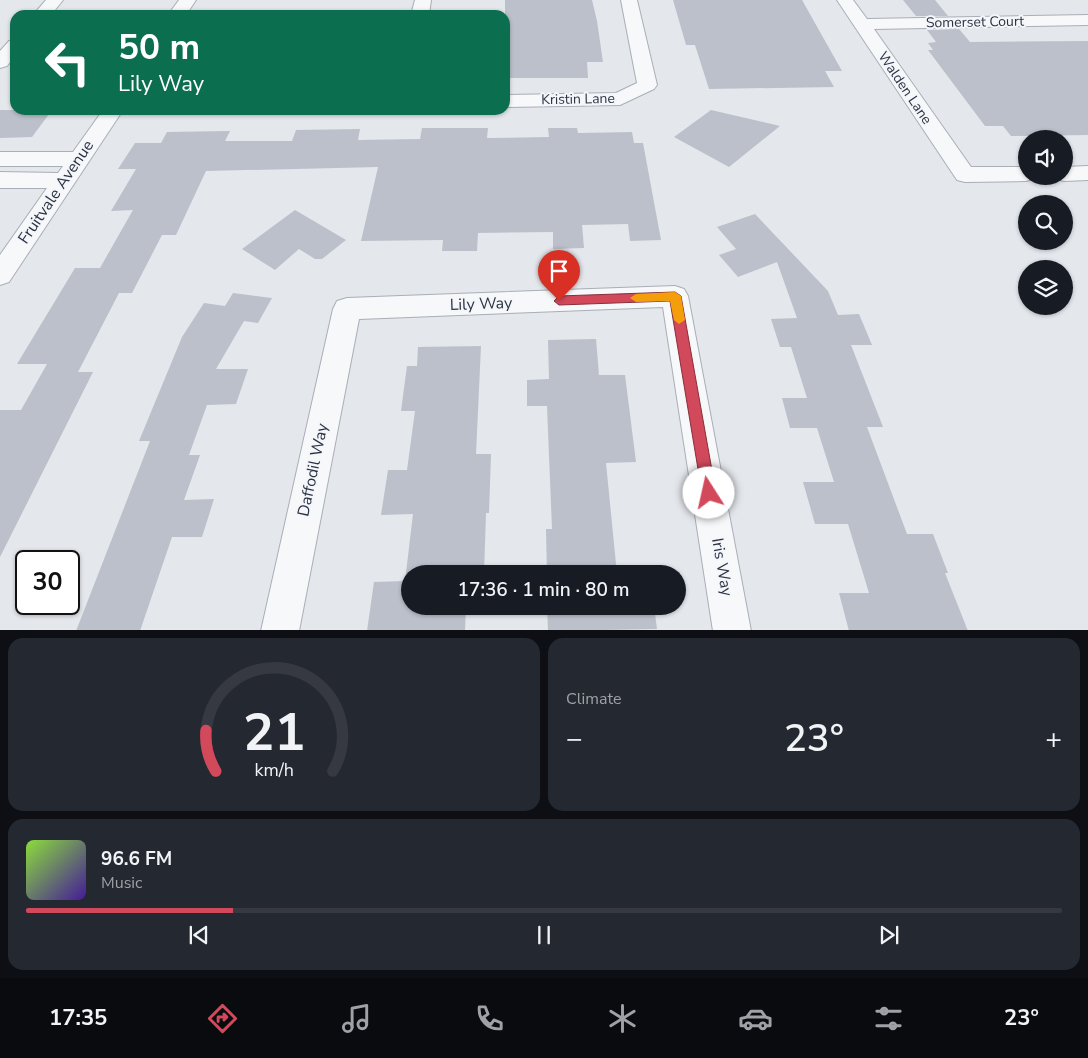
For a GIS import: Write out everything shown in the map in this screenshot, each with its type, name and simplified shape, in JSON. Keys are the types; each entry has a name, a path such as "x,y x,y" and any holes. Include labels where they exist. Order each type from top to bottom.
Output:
{"street":[{"path":"47,10 56,0"},
{"name":"Kristin Lane","path":"510,100 620,99 647,85 629,0"},
{"name":"Walden Lane","path":"846,0 964,175 1018,174"},
{"name":"Somerset Court","path":"861,24 1088,20"},
{"path":"0,62 10,51"},
{"name":"Fruitvale Avenue","path":"0,274 109,115"},
{"path":"0,159 79,159"},
{"path":"1073,174 1088,173"},
{"path":"0,180 64,180"},
{"name":"Lily Way","path":"347,309 675,296"},
{"name":"Iris Way","path":"675,296 732,630"},
{"name":"Daffodil Way","path":"280,630 347,309"}],"building":[{"path":"505,0 592,0 603,62 587,62 588,78 510,78 510,10 505,10"},
{"path":"673,0 802,0 842,71 825,71 834,87 709,89 695,45 686,45"},
{"path":"903,0 935,0 948,16 916,16"},
{"path":"959,29 970,42 1088,41 1088,135 1073,135 1073,130 1018,130 1018,136 1011,136 1003,126 985,126 928,50 933,50 928,43 936,42 927,30"},
{"path":"0,110 10,110 10,115 48,115 32,137 0,138"},
{"path":"711,110 780,126 729,167 674,137"},
{"path":"422,128 488,128 487,138 549,137 548,128 577,128 578,133 632,132 634,143 643,143 661,240 630,241 628,224 582,225 584,248 553,249 553,232 478,233 477,251 442,251 443,240 361,241 378,167 206,171 176,235 162,235 132,293 119,293 78,372 93,372 0,557 0,410 21,410 47,364 17,364 75,268 100,268 133,210 111,211 136,169 118,169 135,143 161,143 167,132 230,131 225,141 292,141 296,130 360,129 358,140 420,139"},
{"path":"295,210 346,240 322,259 315,259 299,249 275,270 242,249"},
{"path":"755,214 828,291 838,315 859,314 872,345 851,345 883,427 867,427 907,534 933,534 948,573 945,573 968,630 849,630 839,593 869,593 848,524 815,524 803,482 834,482 817,428 790,428 782,398 807,398 791,347 780,347 771,319 797,318 777,262 738,277 719,255 736,249 717,227"},
{"path":"233,293 272,298 258,323 244,321 216,369 248,369 236,404 207,405 189,455 200,455 184,500 214,499 202,537 172,537 140,630 76,630 150,441 139,441 182,337 204,303 225,306"},
{"path":"596,339 599,375 625,375 636,462 606,463 616,565 547,565 546,529 552,529 547,406 527,406 527,380 549,379 548,340"},
{"path":"481,346 476,454 491,454 489,513 486,513 484,565 407,565 413,514 381,515 388,470 407,470 415,411 401,411 407,366 417,366 418,347"},
{"path":"401,581 401,615 466,615 465,630 367,630 374,582"},
{"path":"547,615 655,615 657,629 548,630"}],"slow traffic":[{"path":"636,298 675,296 679,320"}],"route":[{"path":"559,301 675,296 709,493"}]}
